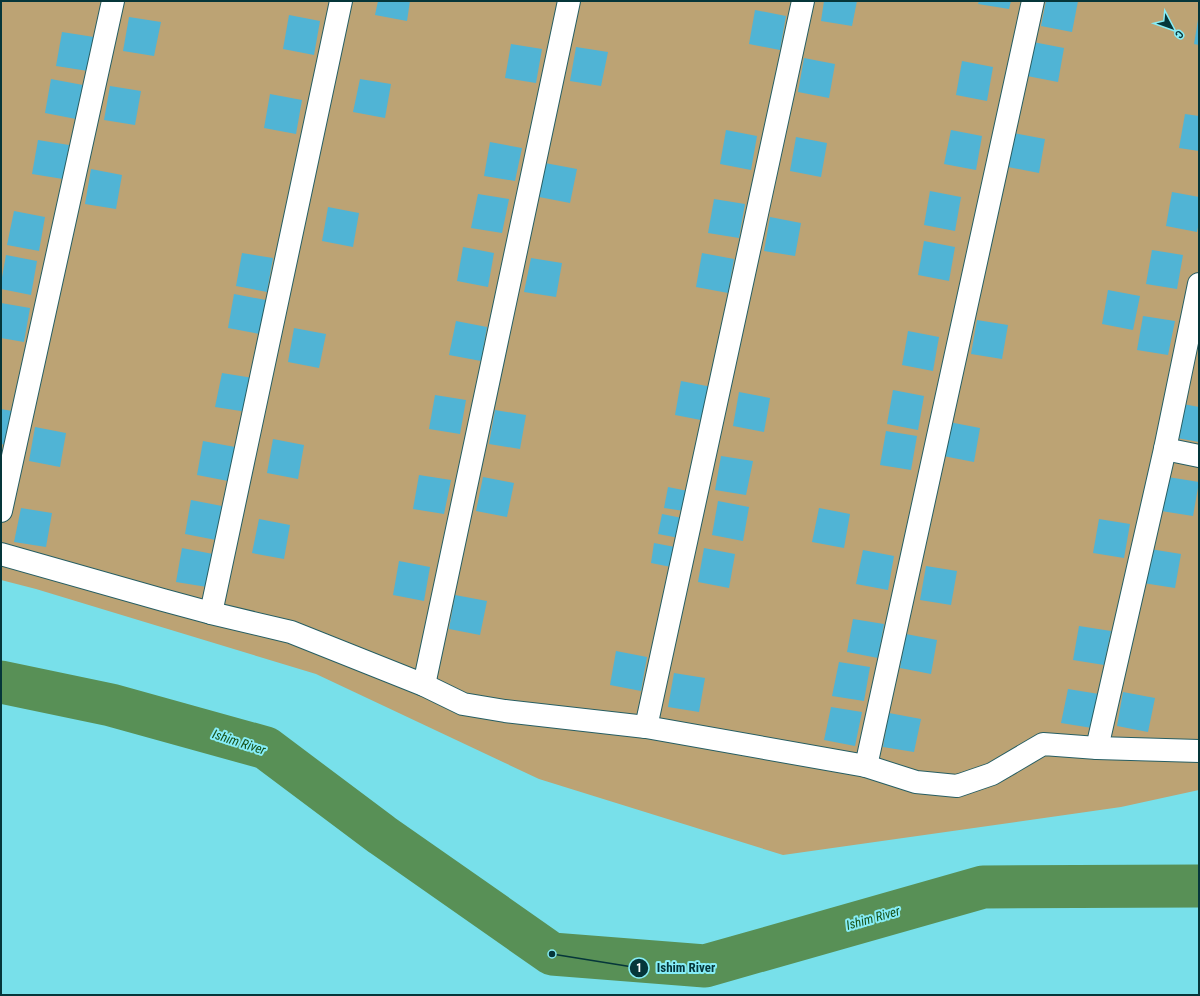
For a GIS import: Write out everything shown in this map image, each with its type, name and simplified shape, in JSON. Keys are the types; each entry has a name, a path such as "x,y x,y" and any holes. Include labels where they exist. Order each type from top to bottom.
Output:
{"street":[{"path":"1,511 113,1"},
{"path":"211,613 341,1"},
{"path":"424,685 569,1"},
{"path":"646,727 804,1"},
{"path":"866,766 1033,1"},
{"path":"1097,748 1165,449 1199,284"},
{"path":"1165,449 1199,456"},
{"path":"1,554 211,613 291,632 424,685 463,704 505,711 646,727 866,766 916,782 957,786 992,774 1044,744 1097,748 1199,751"}],"shaded area":[{"path":"1,1 1199,1 1199,790 1121,807 783,855 539,779 316,674 36,589 1,580"}],"building":[{"path":"378,1 410,1 407,21 375,15"},
{"path":"824,1 857,1 852,26 821,21"},
{"path":"979,1 1011,1 1009,9 978,4"},
{"path":"1046,1 1078,1 1072,32 1041,26"},
{"path":"755,10 786,16 780,50 749,44"},
{"path":"289,15 320,21 314,55 283,49"},
{"path":"129,17 161,22 154,56 123,51"},
{"path":"1199,20 1199,45 1194,44"},
{"path":"62,32 94,37 88,71 56,66"},
{"path":"1033,42 1064,48 1058,82 1027,76"},
{"path":"511,44 542,49 536,83 505,78"},
{"path":"576,47 608,52 601,86 570,81"},
{"path":"804,58 835,64 829,98 798,92"},
{"path":"962,61 993,67 987,101 956,95"},
{"path":"51,79 83,85 76,119 45,113"},
{"path":"360,79 391,84 385,118 353,112"},
{"path":"110,86 141,91 135,125 104,120"},
{"path":"270,94 302,100 296,134 264,128"},
{"path":"1185,114 1199,116 1199,151 1179,148"},
{"path":"726,130 757,136 751,170 720,164"},
{"path":"951,130 982,136 976,170 944,164"},
{"path":"1014,133 1045,139 1039,173 1008,167"},
{"path":"796,137 827,143 821,177 790,171"},
{"path":"38,140 69,145 63,179 32,174"},
{"path":"490,142 522,148 515,181 484,176"},
{"path":"545,163 577,169 570,203 539,197"},
{"path":"91,169 122,175 116,209 85,204"},
{"path":"930,191 961,197 955,231 924,225"},
{"path":"1172,192 1199,197 1199,222 1197,232 1166,226"},
{"path":"478,194 509,199 502,233 471,228"},
{"path":"714,199 745,204 739,238 708,233"},
{"path":"328,207 359,213 353,247 322,241"},
{"path":"14,211 45,217 39,251 7,245"},
{"path":"770,217 801,223 795,256 764,251"},
{"path":"924,241 955,247 949,281 918,275"},
{"path":"463,247 494,253 488,287 457,281"},
{"path":"1152,250 1183,255 1177,289 1146,284"},
{"path":"242,253 273,258 267,292 236,286"},
{"path":"702,253 734,259 728,293 696,287"},
{"path":"6,255 37,261 31,295 1,289"},
{"path":"531,258 562,263 556,297 524,292"},
{"path":"1108,290 1140,296 1133,330 1102,324"},
{"path":"234,294 266,300 260,334 228,328"},
{"path":"1,303 30,308 24,342 1,338"},
{"path":"1143,316 1175,321 1168,355 1137,350"},
{"path":"977,320 1008,325 1002,359 971,354"},
{"path":"456,321 487,327 481,361 449,355"},
{"path":"294,328 326,334 319,368 288,362"},
{"path":"908,331 939,337 933,371 902,365"},
{"path":"222,373 253,378 247,412 215,407"},
{"path":"681,381 712,387 706,421 675,415"},
{"path":"893,390 924,396 918,430 887,424"},
{"path":"739,392 770,398 764,432 733,426"},
{"path":"435,395 466,400 460,434 429,429"},
{"path":"1183,404 1199,407 1199,442 1177,438"},
{"path":"1,409 12,411 6,445 1,444"},
{"path":"495,410 526,415 520,449 489,444"},
{"path":"949,422 980,428 974,462 943,456"},
{"path":"35,427 66,433 60,467 29,461"},
{"path":"886,431 917,436 911,470 880,465"},
{"path":"273,439 304,445 298,479 267,473"},
{"path":"203,441 235,447 228,481 197,475"},
{"path":"721,456 753,461 746,495 715,490"},
{"path":"419,475 451,480 444,514 413,509"},
{"path":"483,477 514,483 507,517 476,511"},
{"path":"1168,477 1199,482 1193,516 1161,511"},
{"path":"668,487 688,491 684,511 664,508"},
{"path":"191,500 222,506 216,540 185,534"},
{"path":"718,501 749,507 743,541 712,535"},
{"path":"21,508 52,513 46,547 14,542"},
{"path":"819,508 850,514 844,548 812,542"},
{"path":"662,514 682,518 679,538 658,534"},
{"path":"259,519 290,525 284,559 252,553"},
{"path":"1099,519 1130,524 1124,558 1093,553"},
{"path":"654,543 675,547 671,567 651,563"},
{"path":"182,548 213,554 207,587 176,582"},
{"path":"704,548 735,554 729,588 698,582"},
{"path":"1150,549 1181,554 1175,588 1143,583"},
{"path":"863,550 894,556 888,590 856,584"},
{"path":"399,561 430,567 424,601 393,595"},
{"path":"926,566 957,571 951,605 920,600"},
{"path":"455,595 487,601 480,635 449,629"},
{"path":"853,619 884,624 878,658 847,652"},
{"path":"1079,626 1111,631 1104,665 1073,660"},
{"path":"906,634 937,640 931,674 900,668"},
{"path":"616,651 647,657 641,691 610,685"},
{"path":"839,662 870,667 864,701 832,696"},
{"path":"674,673 705,678 699,712 668,707"},
{"path":"1068,689 1099,694 1092,728 1061,723"},
{"path":"1123,692 1155,698 1148,732 1117,726"},
{"path":"831,707 862,712 855,746 824,740"},
{"path":"889,713 921,719 914,752 883,747"}],"waterway":[{"name":"Ishim River","path":"1,682 111,705 266,748 382,835 552,954 705,966 983,887 1199,886"}],"place":[{"name":"Ishim River","path":"552,954"}]}
